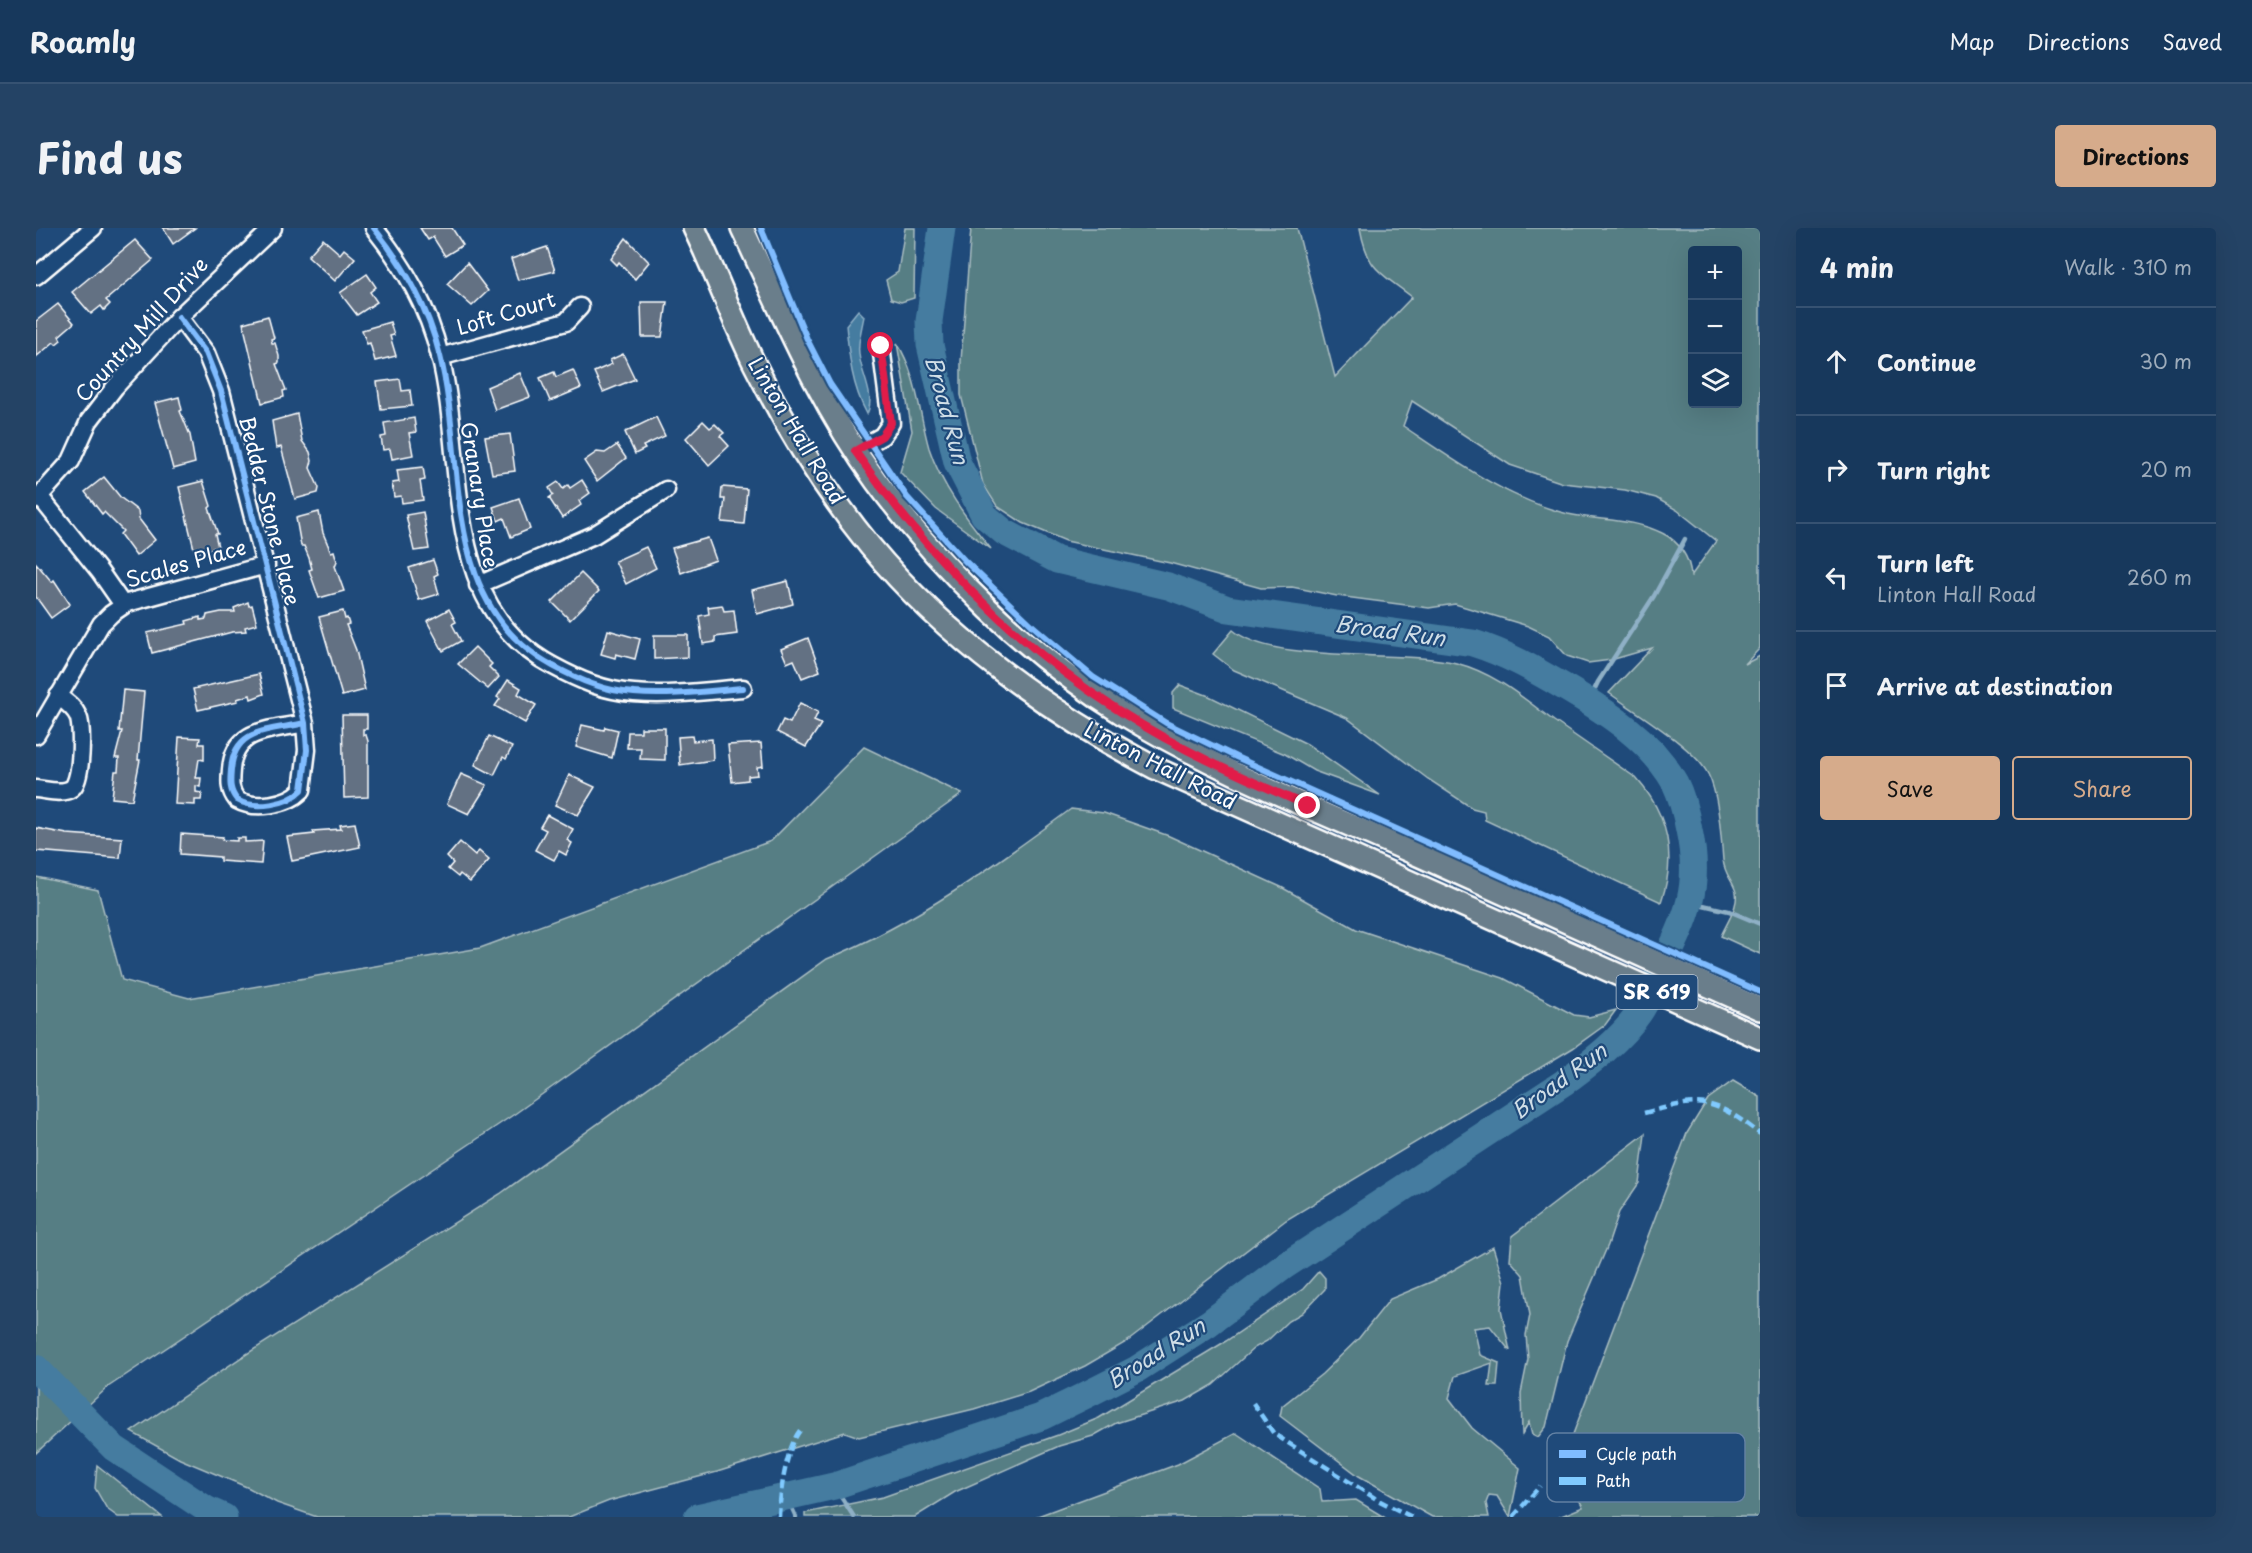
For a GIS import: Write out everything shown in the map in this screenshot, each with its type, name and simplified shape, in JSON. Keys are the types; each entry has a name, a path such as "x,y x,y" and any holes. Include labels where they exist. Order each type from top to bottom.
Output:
{"main road":[{"name":"Linton Hall Road","path":"694,228 754,364 815,469 872,548 960,636 1054,708 1102,740 1155,768 1760,1038"},
{"name":"Linton Hall Road","path":"742,228 803,360 855,451 908,521 978,596 1021,637 1120,712 1230,772 1760,1009"}],"street":[{"path":"36,276 93,228"},
{"name":"Country Mill Drive","path":"38,499 71,461 89,421 115,387 178,317 273,228"},
{"name":"Granary Place","path":"374,228 406,270 423,303 440,357 463,523 478,585 500,623 516,642 543,661 591,685 633,693 664,694 743,688"},
{"name":"Loft Court","path":"440,357 566,322 580,307"},
{"name":"Bedder Stone Place","path":"178,317 201,346 215,374 305,723 307,750 302,790 290,800 252,806 237,800 230,784 232,755 236,746 249,736 305,723"},
{"path":"855,451 882,436 891,423 881,346"},
{"path":"478,585 594,535 666,490"},
{"path":"38,499 95,565 123,605"},
{"name":"Scales Place","path":"36,735 101,624 123,605 266,565"},
{"path":"36,789 63,792 71,790 78,778 81,726 72,706 58,696"}],"green space":[{"path":"905,228 915,228 914,298 901,302 891,299 886,280 898,272"},
{"path":"971,228 1297,228 1335,377 1412,297 1377,269 1367,253 1360,228 1760,228 1760,648 1745,664 1760,656 1760,954 1721,936 1735,906 1736,894 1724,865 1717,804 1708,774 1691,753 1678,742 1609,693 1652,648 1611,660 1588,663 1567,656 1549,636 1528,626 1455,604 1429,608 1337,596 1292,587 1261,588 1170,563 1066,541 1023,523 997,506 983,484 961,395 961,361","holes":["1412,401 1510,465 1563,483 1625,490 1656,498 1677,510 1716,541 1691,576 1682,551 1674,541 1662,533 1628,522 1568,514 1546,507 1503,489 1462,465 1403,426"]},
{"path":"897,343 909,368 934,462 956,501 991,549 936,509 900,472 912,431"},
{"path":"1233,630 1252,641 1277,648 1307,652 1432,659 1456,663 1483,673 1508,687 1636,778 1647,792 1662,821 1669,852 1666,885 1661,902 1485,820 1484,811 1472,808 1428,779 1347,718 1234,670 1213,654"},
{"path":"1180,685 1209,696 1307,744 1380,795 1314,771 1285,754 1173,708 1173,693"},
{"path":"864,747 962,794 516,1113 108,1387 36,1453 36,877 98,890 122,980 189,998 480,948 771,841"},
{"path":"1071,809 1104,813 1169,836 1281,887 1356,929 1503,978 1574,1015 1589,1017 1616,1010 1605,1025 1573,1048 1286,1220 1128,1341 1085,1366 1029,1392 974,1409 859,1437 845,1432 717,1472 609,1501 569,1517 317,1517 277,1503 249,1488 180,1459 131,1432 242,1357 500,1194 827,959 860,945 954,892"},
{"path":"1733,1081 1760,1097 1760,1517 1559,1517 1583,1507 1580,1502 1745,1502 1745,1433 1573,1433 1687,1133 1708,1099"},
{"path":"1645,1134 1639,1183 1619,1212 1608,1245 1567,1341 1546,1427 1538,1437 1532,1434 1529,1422 1522,1434 1521,1393 1528,1359 1526,1335 1530,1315 1523,1275 1510,1260 1512,1236"},
{"path":"1493,1247 1504,1282 1501,1309 1510,1351 1490,1326 1474,1328 1480,1355 1499,1363 1497,1386 1489,1386 1492,1363 1455,1376 1449,1398 1472,1428 1520,1468 1510,1517 1497,1496 1489,1495 1486,1503 1489,1517 1432,1517 1359,1476 1280,1416 1282,1406 1322,1374 1359,1338 1390,1299 1438,1279"},
{"path":"1319,1271 1325,1278 1325,1289 1302,1313 1288,1321 1267,1341 1254,1348 1213,1385 1185,1401 1116,1423 1093,1436 1059,1446 955,1492 915,1517 805,1517 805,1513 883,1497 1058,1435 1099,1418 1226,1341 1303,1289"},
{"path":"1236,1433 1320,1489 1322,1502 1356,1500 1384,1517 1035,1517 1178,1464"},
{"path":"97,1465 162,1517 118,1517 107,1509 95,1488"}],"water":[{"path":"858,310 864,316 859,350 870,400 867,414 855,382 846,325"}],"building":[{"path":"163,228 195,228 173,244"},
{"path":"420,228 452,228 463,245 445,256 433,237 428,240"},
{"path":"626,238 649,262 635,279 619,262 617,265 611,259"},
{"path":"323,239 340,254 344,249 355,258 335,281 308,256"},
{"path":"135,240 153,260 106,300 110,304 104,310 101,306 91,314 72,292"},
{"path":"547,247 555,271 518,280 511,259"},
{"path":"467,263 488,291 472,306 447,284"},
{"path":"367,274 376,287 370,292 377,302 357,315 340,293"},
{"path":"641,302 667,302 662,337 642,337"},
{"path":"58,304 74,323 59,336 61,340 56,344 54,342 36,357 36,321"},
{"path":"268,316 274,338 271,339 272,343 275,343 279,356 279,363 276,364 286,390 283,391 284,397 262,403 243,323"},
{"path":"390,322 394,335 390,336 396,356 375,361 370,343 367,344 362,330"},
{"path":"623,354 635,379 603,392 594,372 612,364 610,360"},
{"path":"573,370 581,388 550,401 540,378 554,372 556,377"},
{"path":"520,373 530,397 495,410 487,387"},
{"path":"400,379 402,391 410,390 412,406 381,409 377,382"},
{"path":"179,397 182,410 180,411 190,435 195,463 173,469 155,403"},
{"path":"297,414 302,441 310,452 312,461 310,468 319,488 318,493 295,499 281,447 276,448 272,421"},
{"path":"656,417 665,436 643,446 645,449 635,454 625,432"},
{"path":"414,418 416,432 409,433 413,455 392,459 390,449 383,450 381,437 386,436 384,423"},
{"path":"703,421 710,428 715,424 724,433 720,436 729,446 709,465 686,438"},
{"path":"510,434 515,471 492,474 485,437"},
{"path":"617,445 626,458 597,481 584,461 597,452 605,453"},
{"path":"423,467 425,480 420,481 423,500 402,503 401,496 394,497 392,483 399,482 397,470"},
{"path":"104,477 121,498 138,511 139,519 155,540 136,556 120,534 123,531 104,512 102,514 85,492"},
{"path":"582,480 590,493 579,501 581,505 562,518 549,498 553,495 549,488 558,482 563,489 568,485 570,488"},
{"path":"203,481 218,534 215,534 218,547 195,553 179,487"},
{"path":"722,487 747,489 744,524 722,522 725,499 721,499"},
{"path":"519,498 530,529 511,537 504,518 498,521 493,507"},
{"path":"319,512 323,533 331,552 334,551 337,561 335,566 344,591 319,598 309,570 312,569 309,558 304,546 301,546 296,518"},
{"path":"423,512 429,549 414,551 406,515"},
{"path":"708,538 716,560 681,573 672,548"},
{"path":"646,547 656,568 626,584 615,561"},
{"path":"433,560 438,574 434,576 439,594 419,600 409,568"},
{"path":"36,563 52,582 54,580 70,604 51,618 36,597"},
{"path":"581,573 599,591 570,620 552,602"},
{"path":"788,581 793,604 757,614 752,590"},
{"path":"248,602 249,606 252,605 257,624 245,627 246,631 232,632 152,653 147,633 187,624 186,621 200,617 200,620 206,619 207,615 235,612 234,608"},
{"path":"722,605 724,611 734,610 737,634 715,637 715,642 703,644 699,616 709,614 708,607"},
{"path":"449,609 456,622 452,624 461,641 443,651 427,621"},
{"path":"343,611 349,624 346,625 356,650 365,690 342,696 319,617"},
{"path":"608,630 640,639 635,659 616,654 615,658 601,654"},
{"path":"654,635 688,635 688,657 654,659"},
{"path":"808,638 820,671 802,678 794,660 787,663 781,649"},
{"path":"475,647 492,664 489,667 499,677 488,689 458,664"},
{"path":"259,674 264,694 251,699 250,695 237,699 238,701 198,710 193,689"},
{"path":"508,680 521,688 518,694 536,705 525,723 495,706 500,699 497,697"},
{"path":"123,690 144,692 138,760 140,760 132,800 112,798 115,771 118,771 119,758 115,758 122,731 119,731"},
{"path":"800,703 818,712 814,721 821,724 806,747 777,732 783,720 790,723"},
{"path":"342,715 367,715 367,729 363,729 363,735 366,735 368,741 368,797 344,798"},
{"path":"582,725 604,730 605,727 618,730 612,758 576,747"},
{"path":"641,728 665,728 665,760 640,759 641,748 627,748 628,732 641,732"},
{"path":"489,736 512,747 506,759 503,757 494,775 475,765"},
{"path":"692,736 693,741 712,739 713,760 680,765 678,737"},
{"path":"179,737 200,738 199,744 204,744 204,760 199,759 196,778 201,778 200,787 196,786 196,792 202,793 201,800 195,800 195,805 175,804"},
{"path":"761,743 763,766 757,767 758,775 748,776 748,780 732,782 728,745"},
{"path":"461,774 487,785 469,814 447,804"},
{"path":"569,775 595,787 578,815 555,805"},
{"path":"547,815 573,829 567,840 572,843 566,855 559,851 554,860 535,850 546,830 540,827"},
{"path":"355,823 360,847 292,861 287,837 314,834 313,831 341,829 340,825"},
{"path":"36,828 67,834 122,838 120,858 36,851"},
{"path":"181,834 223,837 222,840 237,841 237,838 245,838 245,842 263,841 261,864 220,861 220,857 180,854"},
{"path":"460,842 475,855 479,851 489,860 470,882 460,874 458,877 448,869 453,863 447,857"}],"waterway":[{"name":"Broad Run","path":"697,1517 834,1486 1041,1417 1137,1369 1209,1323 1283,1267 1584,1068 1623,1033 1639,1013 1677,936 1689,904 1694,870 1693,851 1687,818 1675,783 1654,753 1627,728 1543,675 1498,652 1473,643 1228,609 1168,586 1057,560 1004,532 984,515 957,462 930,345 929,321 942,228"},
{"path":"1589,701 1598,682 1654,596 1685,539"},
{"path":"1690,902 1729,911 1760,924"},
{"name":"Broad Run","path":"36,1368 114,1448 206,1509 224,1517"},
{"path":"834,1486 854,1517"},
{"path":"786,1495 796,1517"}],"marked path":[{"path":"1644,1113 1693,1103 1706,1104 1730,1113 1760,1134"},
{"path":"1253,1403 1274,1434 1378,1500 1412,1517"},
{"path":"779,1517 782,1483 788,1458 801,1429"},
{"path":"1513,1517 1540,1486"}],"cycle path":[{"path":"374,228 414,288 435,338 448,398 464,528 474,569 491,607 516,640 553,666 582,680 612,690 661,694 743,688"},
{"path":"761,228 807,339 830,384 907,497 965,561 1033,626 1093,677 1166,723 1236,757 1760,992"},
{"path":"179,317 206,353 221,391 305,723 307,750 302,790 288,799 271,804 253,805 237,800 231,789 230,778 234,756 239,746 256,733 305,723"}],"route":[{"path":"881,346 891,423 882,436 855,451 927,543 1021,637 1072,678 1120,712 1169,741 1230,772 1308,806"}]}
